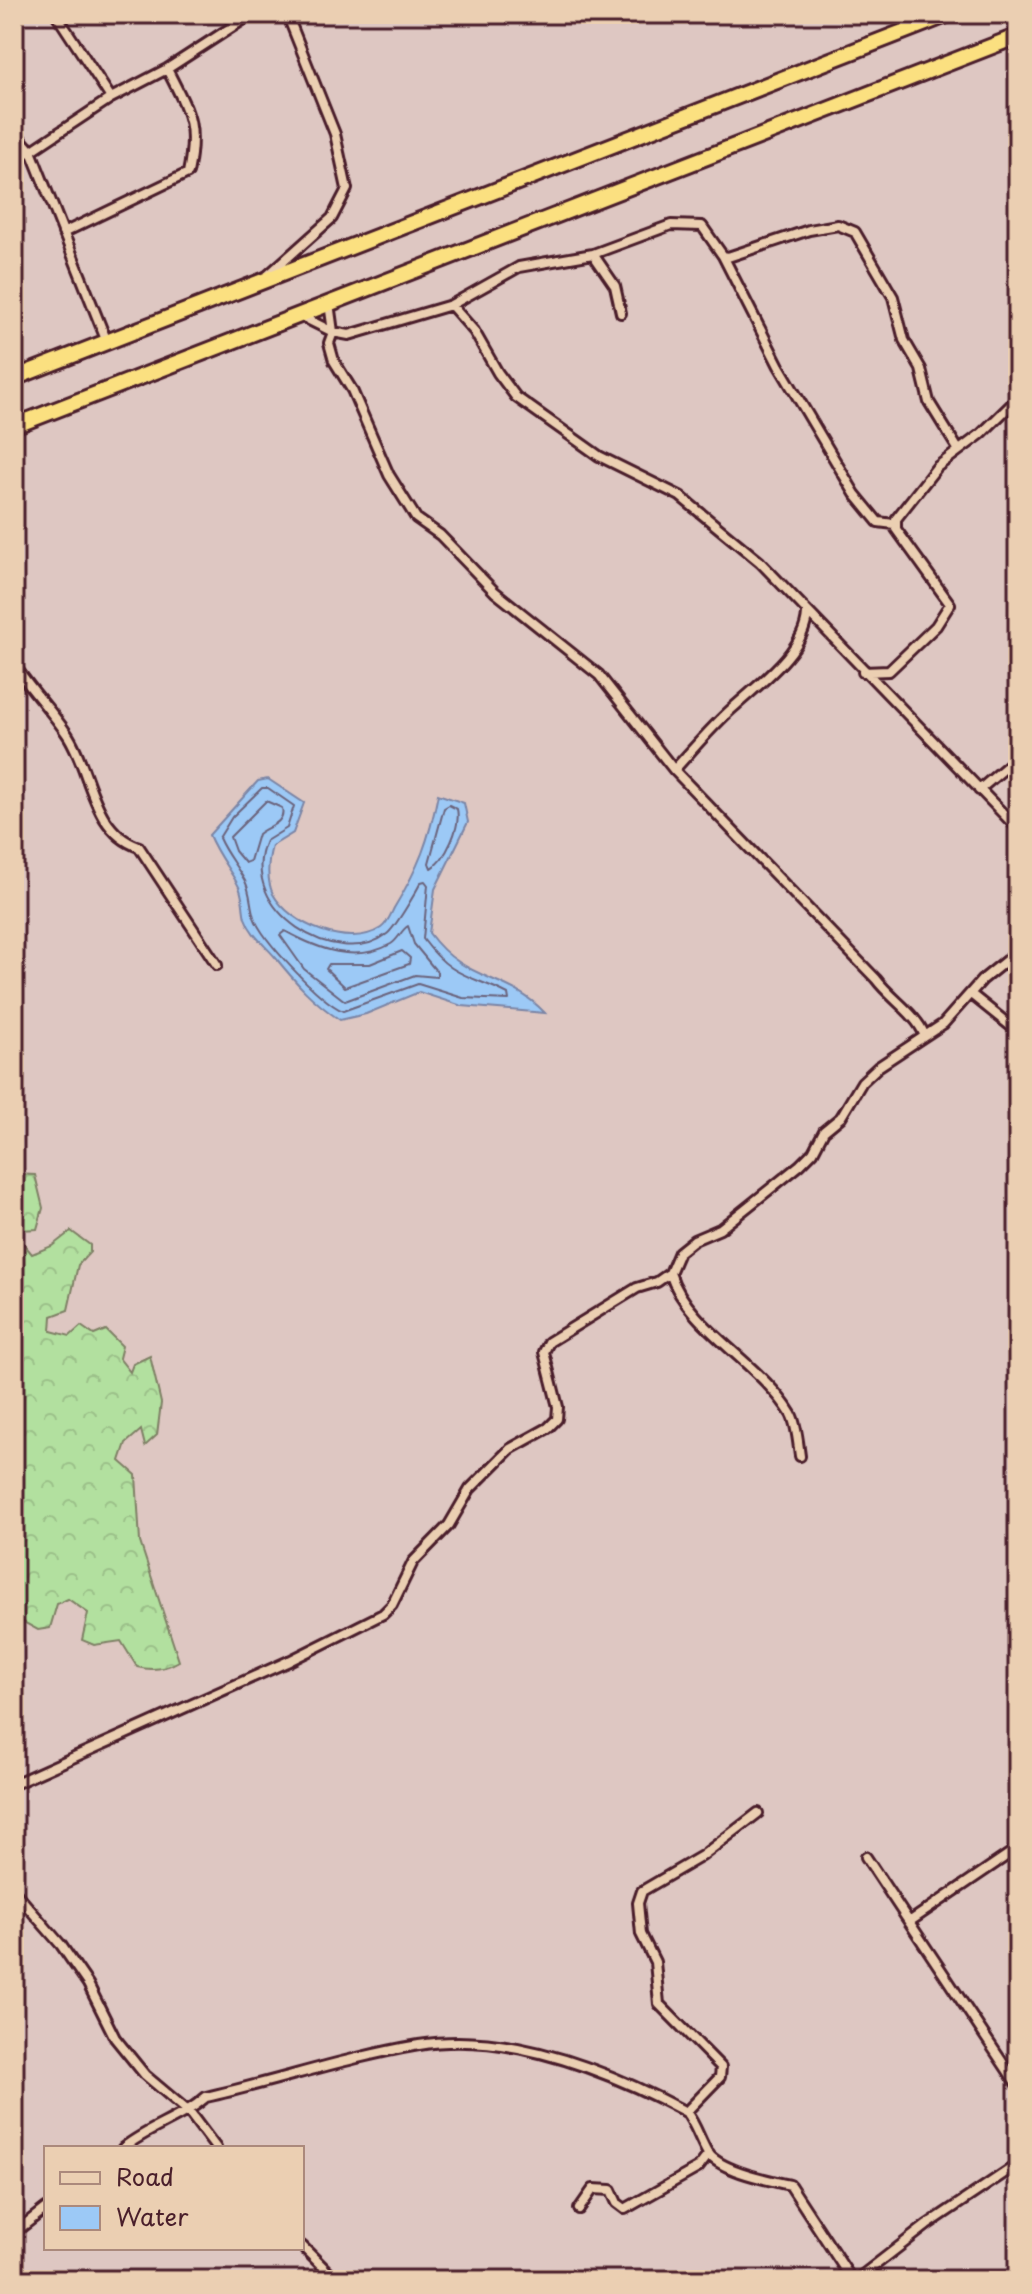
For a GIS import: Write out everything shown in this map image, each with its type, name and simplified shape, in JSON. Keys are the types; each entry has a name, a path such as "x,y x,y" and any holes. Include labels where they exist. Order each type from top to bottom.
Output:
{"highway":[{"path":"14,378 949,14"},
{"path":"14,426 1018,36"}],"street":[{"path":"56,14 111,98"},
{"path":"14,157 31,151 111,98 167,69 252,14"},
{"path":"261,282 291,250 332,218 347,189 335,134 287,14"},
{"path":"63,233 188,173 194,141 190,115 167,69"},
{"path":"14,131 31,151 107,342"},
{"path":"299,315 333,332 349,335 451,305 519,267 593,254 671,225 702,226 723,256 779,366 855,494 878,522 894,524 950,604 936,626 889,671 863,672"},
{"path":"723,256 738,255 828,226 838,225 855,232 893,297 904,340 921,369 929,402 958,449"},
{"path":"593,254 615,286 621,313"},
{"path":"329,303 333,332 329,343 334,361 352,390 389,475 416,518 440,535 495,592 599,675 674,770 876,979 890,999 919,1023 924,1034"},
{"path":"451,305 474,331 516,397 599,456 680,496 760,562 1018,829"},
{"path":"894,524 937,467 981,434 1018,398"},
{"path":"674,770 735,705 766,679 804,631 807,614"},
{"path":"14,664 74,745 94,801 128,843 139,847 217,965"},
{"path":"979,790 1018,757"},
{"path":"14,1784 264,1673 383,1614 392,1605 413,1562 449,1525 470,1489 500,1457 557,1419 558,1407 544,1352 549,1342 637,1288 657,1282 670,1273 679,1252 694,1240 720,1229 800,1165 813,1152 824,1131 841,1117 862,1082 924,1034 943,1024 972,995 982,980 1018,951"},
{"path":"972,995 1018,1032"},
{"path":"670,1273 694,1313 739,1356 792,1416 800,1456"},
{"path":"686,2112 720,2077 721,2067 659,2004 655,1962 641,1934 638,1903 642,1891 702,1856 758,1813"},
{"path":"909,1922 1018,1848"},
{"path":"866,1857 1018,2086"},
{"path":"14,1891 61,1945 88,1984 115,2038 145,2075 189,2112 214,2146"},
{"path":"126,2146 143,2132 189,2112 206,2097 421,2045 475,2043 578,2061 686,2112 696,2125 709,2154 743,2174 790,2185 854,2280 927,2225 1018,2164"},
{"path":"579,2209 593,2189 611,2190 625,2209 698,2168 709,2154"},
{"path":"14,2233 44,2210"},
{"path":"304,2248 336,2280"}],"green space":[{"path":"14,1174 35,1175 43,1208 37,1229 21,1230 22,1242 32,1254 52,1246 71,1231 90,1245 90,1252 78,1265 68,1310 52,1316 51,1331 70,1336 81,1326 94,1335 106,1330 122,1346 119,1358 130,1372 133,1364 150,1356 161,1403 157,1435 145,1446 141,1430 126,1443 120,1461 136,1475 140,1542 179,1661 164,1667 137,1667 121,1641 94,1645 82,1640 88,1613 68,1599 57,1604 50,1628 38,1630 14,1617"}],"water":[{"path":"268,779 304,803 293,833 272,846 268,870 273,894 281,905 306,924 337,935 368,934 383,926 422,853 438,794 464,803 468,822 435,889 429,933 457,961 516,990 545,1013 462,1006 419,992 366,1014 340,1020 321,1006 251,929 245,918 239,887 209,835 258,781"}]}
